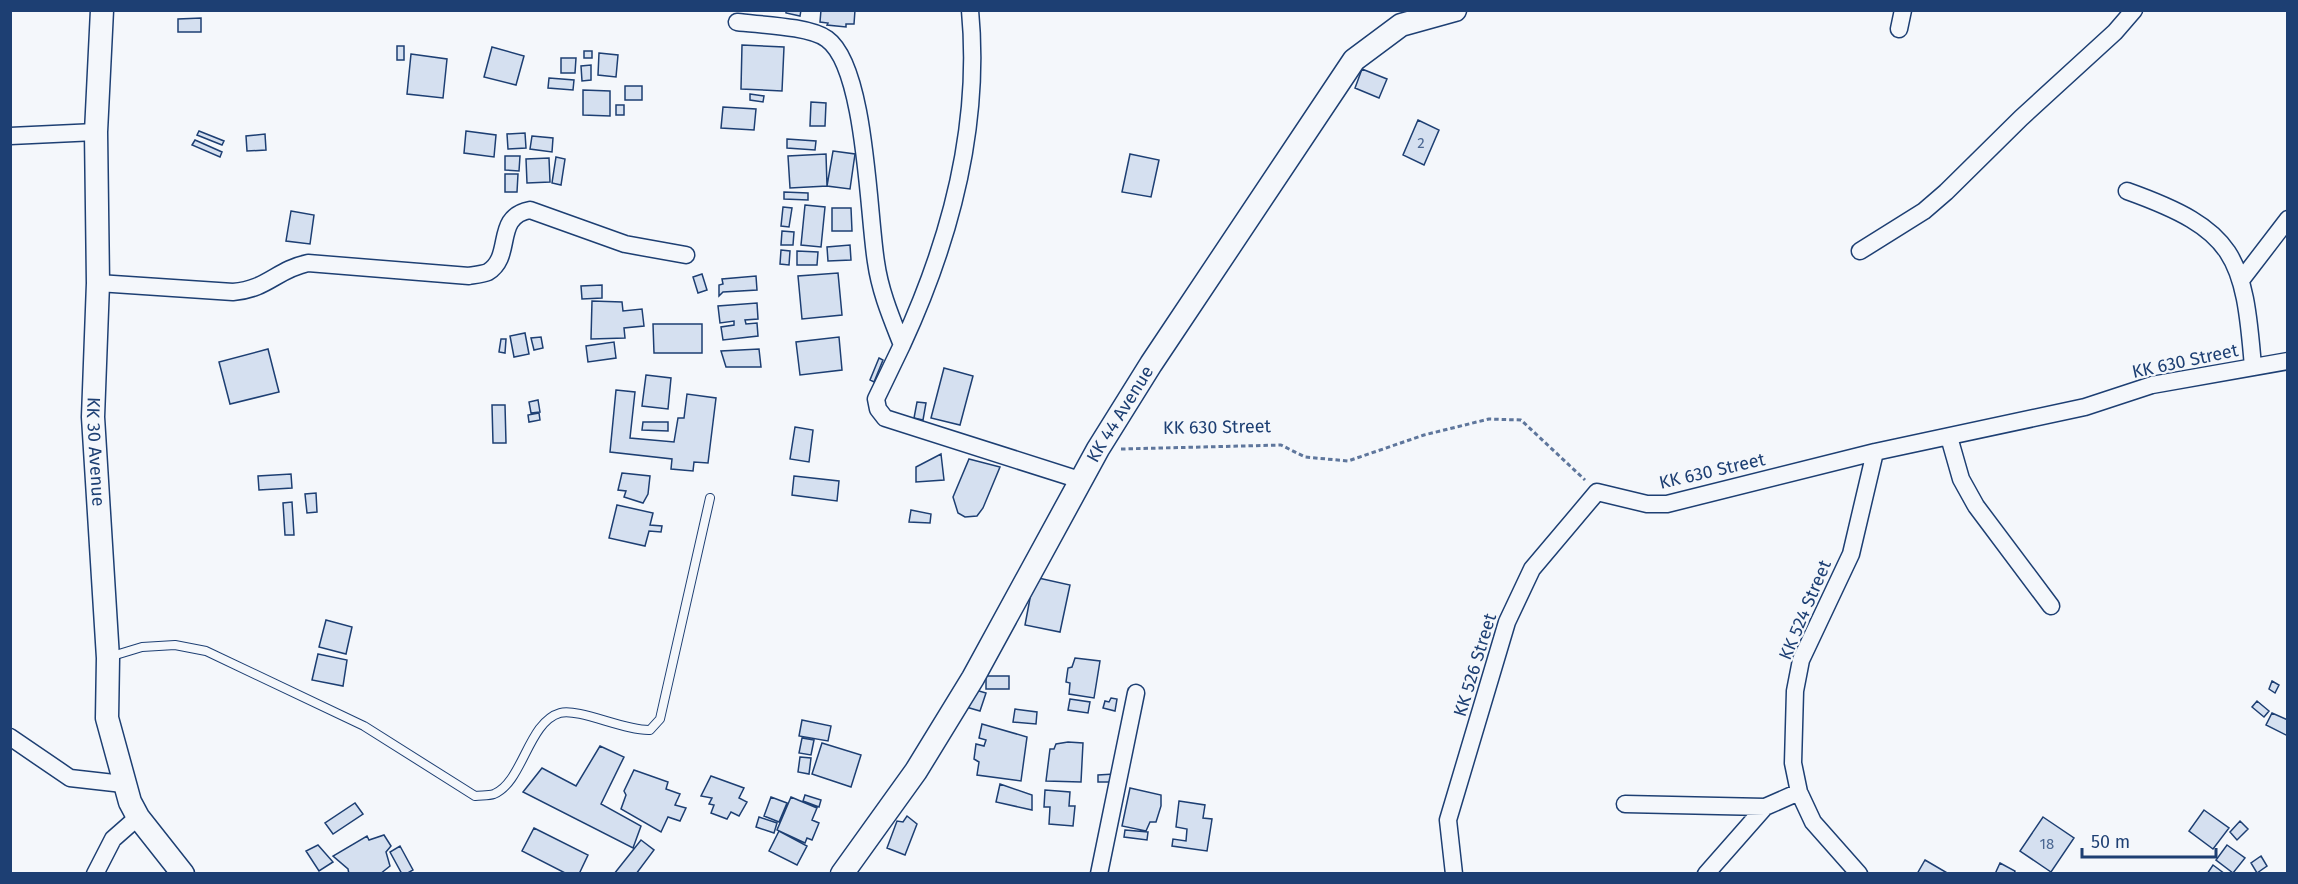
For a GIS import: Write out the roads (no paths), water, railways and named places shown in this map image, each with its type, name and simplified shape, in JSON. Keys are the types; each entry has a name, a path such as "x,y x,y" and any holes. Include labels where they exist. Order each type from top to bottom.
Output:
{"main road":[{"name":"KK 30 Avenue","path":"102,10 96,132 98,282 93,417 108,657 107,718 123,784 138,817 183,873"},
{"name":"KK 44 Avenue","path":"842,873 916,771 974,678 1083,481 1098,449 1151,364 1354,60 1401,25 1455,10"}],"street":[{"path":"970,10 974,52 970,115 948,231 902,345 876,399 878,409 885,418 1083,481"},
{"path":"1899,29 1903,10"},
{"path":"1860,251 1924,210 1946,192 2021,118 2115,33 2134,10"},
{"path":"737,22 803,31 825,37 839,50 846,64 860,129 881,290 902,345"},
{"path":"10,136 96,132"},
{"path":"2127,191 2174,207 2197,220 2212,233 2232,259 2242,279 2253,367"},
{"path":"98,282 233,292 249,291 262,286 291,266 308,263 469,276 488,272 498,260 510,219 520,212 530,210 625,244 686,255"},
{"path":"2242,279 2288,219"},
{"name":"KK 630 Street","path":"1597,492 1647,504 1667,504 1875,452 2085,407 2152,385 2288,361"},
{"path":"1949,437 1961,479 1976,506 2052,606"},
{"name":"KK 524 Street","path":"1859,873 1813,822 1799,792 1793,764 1795,691 1801,660 1851,554 1875,452"},
{"name":"KK 526 Street","path":"1454,873 1448,820 1508,622 1532,568 1597,492"},
{"path":"1099,873 1136,693"},
{"path":"10,738 70,778 123,784"},
{"path":"1707,873 1765,807 1799,792"},
{"path":"1625,804 1765,807"},
{"path":"95,873 113,839 138,817"}],"lane":[{"path":"108,657 153,646 175,645 206,651 364,726 475,796 493,795 506,785 537,734 550,719 561,712 634,730 651,730 660,719 710,498"}]}
